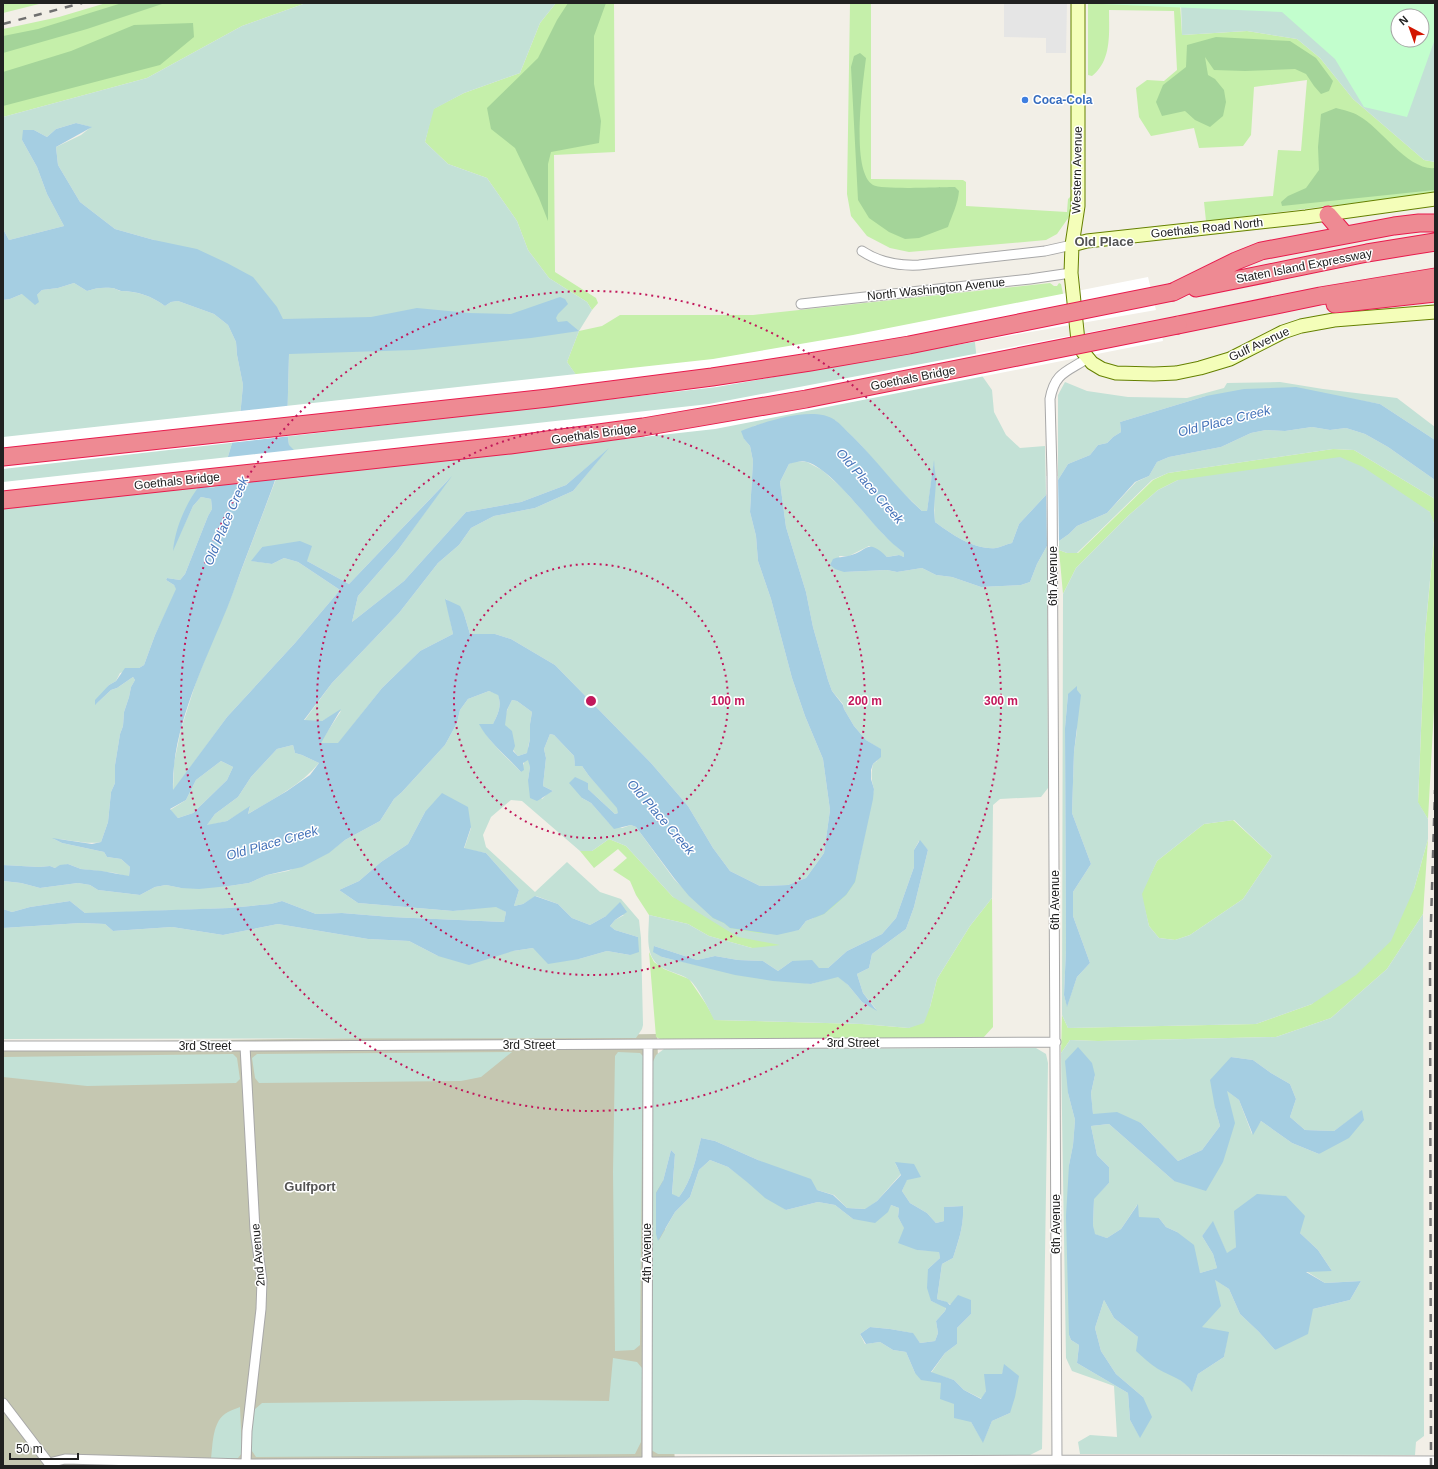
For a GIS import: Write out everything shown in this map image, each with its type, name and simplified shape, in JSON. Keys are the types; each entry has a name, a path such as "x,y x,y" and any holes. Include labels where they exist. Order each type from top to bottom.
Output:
{"highway":[{"path":"1328,215 1345,236"},
{"path":"3,457 554,397 718,376 909,345 1172,292 1253,254 1408,224 1435,223"},
{"name":"Staten Island Expressway","path":"1172,292 1332,260 1435,242"},
{"path":"1306,299 1435,278"},
{"path":"1306,299 1326,305 1435,293"},
{"name":"Goethals Bridge","path":"3,500 510,445 609,432 806,400 1306,299"}],"street":[{"name":"Western Avenue","path":"1078,3 1078,206 1072,245 1071,273 1078,341 1080,347 1088,358"},
{"name":"Goethals Road North","path":"862,251 869,256 893,265 910,266 1045,251 1087,241 1328,215 1435,199"},
{"name":"North Washington Avenue","path":"801,304 1022,280 1071,273"},
{"name":"Gulf Avenue","path":"1088,358 1097,366 1116,373 1176,373 1230,359 1283,332 1301,326 1334,320 1435,312"},
{"name":"6th Avenue","path":"1057,1460 1056,1042 1052,473 1050,399 1052,387 1057,378 1088,358"},
{"name":"3rd Street","path":"3,1046 1056,1042"},
{"name":"4th Avenue","path":"647,1462 648,1044"},
{"name":"2nd Avenue","path":"245,1046 255,1230 262,1280 261,1316 247,1431 246,1464"},
{"path":"3,1403 50,1465 65,1459 246,1464 1057,1460 1435,1461"}],"shaded area":[{"path":"306,3 556,3 540,23 520,73 464,93 434,109 425,142 448,164 487,178 517,221 528,250 549,278 587,302 592,310 579,331 567,362 592,397 973,325 978,370 992,390 994,412 1006,435 1020,448 1045,446 1046,495 1019,524 1012,543 996,548 988,548 980,547 964,541 935,522 934,463 927,511 922,511 897,487 860,444 835,420 765,423 754,426 744,439 750,446 753,461 750,512 756,536 758,561 771,599 792,678 805,716 823,759 830,810 824,853 806,878 788,885 760,886 730,871 713,848 688,806 651,763 555,665 511,639 495,634 470,634 464,614 446,599 453,634 420,651 382,688 338,744 320,743 341,711 322,721 304,721 332,683 399,613 438,563 459,545 471,528 494,516 535,508 573,491 606,451 566,485 521,502 466,512 404,581 352,622 358,596 398,550 449,479 349,584 307,561 262,547 252,561 272,564 284,558 298,562 340,590 295,643 227,717 173,791 174,763 181,729 196,682 228,605 289,445 287,431 289,354 154,240 115,229 80,202 58,165 56,147 81,135 91,127 76,123 56,129 47,137 34,130 22,140 37,167 47,194 64,226 9,240 3,229 3,117 147,78 242,26"},
{"path":"954,3 1067,3 1066,53 1046,53 1046,38 1004,37 1004,4"},
{"path":"1303,3 1390,15 1390,48 1430,48 1430,8 1435,3 1435,162 1424,160 1353,99 1320,58 1297,39 1247,31 1182,35 1181,4"},
{"path":"74,283 87,291 99,288 113,288 120,291 144,295 155,299 165,306 171,302 178,301 214,314 228,325 236,342 243,385 240,417 219,486 212,488 200,485 173,549 193,506 201,497 211,499 212,509 185,574 180,580 167,578 166,580 177,589 155,635 144,665 139,668 120,673 116,681 109,685 96,704 111,690 117,688 133,677 135,680 131,687 124,712 123,726 120,734 115,765 115,783 111,792 108,822 101,842 89,843 54,839 62,843 104,852 107,857 121,859 130,867 129,877 115,873 81,869 68,864 55,868 50,866 39,867 3,865 3,300 22,294 37,295 42,290 58,288"},
{"path":"1065,382 1087,391 1128,397 1187,398 1224,388 1227,383 1280,382 1397,398 1435,427 1435,440 1380,404 1340,397 1206,396 1120,422 1121,432 1107,443 1098,445 1090,455 1068,464 1058,480 1058,395"},
{"path":"1312,427 1330,430 1346,428 1365,434 1388,447 1435,480 1435,499 1354,450 1333,449 1168,473 1152,480 1077,553 1067,553 1059,550 1059,541 1077,526 1107,513 1136,482 1149,476 1157,462 1169,457 1221,447 1251,433 1266,430 1285,431"},
{"path":"1340,457 1363,467 1430,512 1435,526 1425,634 1418,802 1428,819 1428,839 1414,889 1391,941 1356,975 1312,1004 1256,1024 1068,1028 1062,1015 1063,594 1076,568 1129,515 1158,490 1178,480","holes":["1068,694 1077,730 1074,752 1072,813 1091,864 1073,892 1073,916 1090,963 1077,977 1067,1006 1064,995 1066,949 1065,728","1234,820 1272,856 1243,899 1190,935 1175,940 1159,938 1149,926 1142,894 1157,861 1204,824"]},
{"path":"796,461 807,462 822,470 842,488 884,535 904,553 904,557 898,555 887,557 869,546 849,556 839,556 844,572 887,570 897,572 922,568 936,575 952,577 981,587 1021,585 1030,582 1037,564 1047,546 1048,788 1041,797 1000,799 993,805 992,898 970,926 937,979 930,1007 924,1023 909,1028 862,1024 714,1020 695,986 686,977 665,969 658,965 653,959 650,953 648,938 649,915 688,924 709,936 752,948 780,945 738,937 673,897 626,846 609,839 592,851 580,851 522,801 511,800 491,817 483,835 486,847 535,892 567,862 600,892 621,899 639,920 641,938 643,1025 636,1038 3,1039 3,928 81,923 105,924 113,931 172,927 223,935 278,924 368,939 409,941 438,956 513,951 533,948 579,959 607,951 630,955 638,937 615,930 610,926 615,920 624,915 606,916 590,925 572,918 558,904 536,896 523,904 514,906 519,890 486,853 464,849 471,828 425,812 408,844 381,862 359,881 339,890 358,903 453,911 496,906 506,912 504,922 391,917 342,913 316,914 282,901 271,904 229,908 101,913 85,913 70,901 30,907 12,912 3,909 3,881 21,883 40,888 78,883 90,885 98,890 140,895 155,887 166,885 181,888 229,886 249,883 267,875 288,871 328,853 345,840 380,821 394,799 445,745 457,723 460,710 468,699 489,691 498,694 500,702 499,710 493,724 480,724 493,744 521,772 527,753 518,756 512,749 506,733 505,715 512,700 517,701 532,712 528,747 530,767 528,780 542,799 553,791 543,786 546,758 544,749 550,734 554,735 574,756 575,765 582,766 618,808 618,813 615,814 588,789 588,783 584,782 582,798 591,803 609,823 622,828 631,825 636,827 674,879 713,918 724,923 730,928 759,933 799,930 806,921 824,914 846,895 855,882 874,789 872,767 877,761 880,749 866,740 854,726 844,709 843,704 832,691 828,680 813,627 806,592 786,527 780,482 789,464","holes":["919,841 928,850 914,907 906,929 872,954 869,968 857,974 863,993 876,1009 862,1002 848,985 838,976 811,984 697,965 662,957 654,946 697,960 715,956 738,960 763,961 778,971 792,961 819,968 828,968 847,951 882,934 896,918 914,867 914,850"]},
{"path":"293,745 295,753 319,763 312,771 286,792 248,814 250,807 227,821 206,826 215,814 238,797 251,777 277,749"},
{"path":"221,761 233,767 227,780 193,813 178,818 170,810 186,800 196,780"},
{"path":"1423,914 1424,1436 1416,1442 1415,1455 1080,1454 1078,1442 1090,1435 1117,1437 1114,1386 1072,1371 1066,1358 1061,1053 1070,1040 1098,1041 1276,1037 1331,1018 1387,969","holes":["1231,1057 1253,1060 1290,1084 1296,1099 1290,1117 1305,1130 1334,1131 1362,1111 1319,1154 1292,1143 1261,1121 1252,1134 1239,1100 1226,1090 1223,1162 1174,1181 1109,1124 1091,1126 1097,1155 1109,1167 1109,1183 1094,1198 1094,1234 1107,1238 1121,1229 1137,1205 1139,1218 1159,1218 1166,1227 1177,1232 1200,1273 1217,1268 1213,1254 1202,1236 1213,1222 1227,1254 1236,1247 1300,1233 1318,1250 1332,1271 1306,1271 1325,1283 1361,1281 1350,1300 1313,1309 1275,1350 1240,1314 1229,1289 1214,1279 1201,1327 1228,1333 1224,1357 1198,1374 1192,1391 1175,1376 1159,1369 1138,1337 1114,1318 1104,1300 1095,1328 1101,1351 1116,1374 1143,1397 1140,1437 1130,1420 1128,1393 1077,1363 1079,1345 1071,1340 1069,1335 1069,1165 1073,1145 1075,1120 1068,1093 1095,1075 1091,1093 1093,1115 1098,1114 1141,1123 1178,1161 1202,1150 1220,1126 1215,1108"]},
{"path":"657,1034 675,1466 3,1466 3,1043"},
{"path":"1036,1048 1046,1054 1048,1063 1042,1449 1030,1455 658,1454 651,1450 652,1064 656,1055 664,1049","holes":["701,1138 715,1141 758,1160 817,1190 834,1195 847,1208 866,1209 877,1201 901,1174 895,1163 907,1179 902,1191 910,1203 927,1213 936,1223 944,1221 944,1207 963,1206 963,1220 959,1239 953,1258 942,1264 937,1299 971,1314 957,1328 957,1344 945,1353 931,1373 954,1380 964,1390 982,1399 986,1391 1002,1374 1005,1365 1010,1413 992,1421 983,1442 971,1422 954,1404 941,1383 915,1373 906,1352 893,1350 880,1342 865,1344 860,1334 870,1327 912,1333 920,1343 935,1341 938,1333 936,1321 945,1311 946,1307 931,1301 928,1269 940,1258 939,1251 917,1250 898,1217 899,1208 891,1205 853,1219 835,1205 818,1202 786,1210 728,1167 710,1160 699,1170 690,1197 675,1212 659,1240 656,1193 663,1181 671,1150 675,1154 672,1195 679,1197 690,1176"]},
{"path":"512,1052 481,1077 461,1081 259,1083 255,1078 252,1058 257,1054"},
{"path":"618,1052 640,1053 643,1056 640,1345 634,1350 615,1351 613,1172 615,1056"},
{"path":"233,1054 237,1058 240,1079 236,1083 87,1086 3,1077 3,1057"},
{"path":"613,1358 637,1362 642,1368 641,1442 635,1454 256,1457 250,1448 254,1410 262,1403 524,1400 609,1401"},
{"path":"240,1407 242,1453 238,1458 211,1459 216,1426 228,1412"}],"green space":[{"path":"3,3 43,3 3,13"},
{"path":"106,3 306,3 242,26 147,78 3,117 3,29 59,17"},
{"path":"122,3 165,3 87,29 3,53 3,36 38,29"},
{"path":"556,3 614,3 615,152 554,155 555,272 596,298 598,303 592,310 587,302 549,278 528,250 517,221 487,178 448,164 425,142 433,109 464,93 520,73 540,23"},
{"path":"568,3 606,3 594,36 594,84 601,121 599,143 551,152 548,164 548,221 539,198 515,148 491,129 487,108 538,58 557,20"},
{"path":"850,3 871,3 871,179 963,180 966,182 966,206 1067,212 1068,199 1071,196 1073,198 1071,214 1057,234 1046,240 909,252 890,248 867,236 851,216 847,194"},
{"path":"1088,3 1180,3 1182,35 1247,31 1297,39 1320,58 1353,99 1424,160 1435,162 1435,193 1206,221 1204,202 1273,196 1278,150 1301,151 1307,80 1254,87 1251,135 1243,146 1199,148 1194,128 1151,136 1139,117 1136,88 1147,80 1164,81 1177,70 1174,11 1109,10 1109,37 1106,54 1098,70 1092,76 1088,75"},
{"path":"1101,3 1435,3 1435,39 1407,117 1364,107 1335,59 1282,12"},
{"path":"193,23 194,37 160,65 3,106 3,72 71,51 134,25"},
{"path":"1216,37 1290,41 1316,58 1333,81 1329,91 1321,94 1306,74 1295,69 1245,71 1214,70 1205,57 1208,75 1215,79 1224,90 1226,102 1223,116 1210,127 1195,120 1185,111 1162,116 1156,102 1163,85 1186,67 1187,45"},
{"path":"860,53 866,58 861,105 860,145 862,163 866,177 873,185 879,187 955,187 959,191 956,205 948,227 919,238 905,239 889,232 869,218 858,200 851,67 854,56"},
{"path":"1336,108 1359,116 1395,148 1415,163 1425,167 1435,168 1435,190 1282,206 1281,202 1288,196 1306,188 1319,170 1318,147 1321,114"},
{"path":"1050,283 1054,286 1057,286 1059,283 1061,284 1066,308 592,398 567,362 579,331 602,326 620,315 753,315"},
{"path":"1333,449 1354,450 1435,499 1435,526 1429,511 1178,480 1158,490 1129,515 1076,568 1063,594 1059,550 1067,553 1078,553 1153,480 1168,473"},
{"path":"1435,529 1435,691 1428,819 1418,803 1425,634"},
{"path":"1233,820 1272,856 1243,899 1190,935 1175,940 1159,938 1149,926 1141,894 1157,861 1204,824"},
{"path":"893,828 811,948 752,948 709,936 688,924 649,915 636,895 630,881 613,870 627,858 618,849 594,868 580,851 592,851 609,839 626,846 673,897 798,936"},
{"path":"1428,839 1423,914 1387,969 1331,1018 1276,1037 1098,1041 1070,1040 1061,1053 1062,1015 1068,1028 1256,1024 1312,1004 1414,889"},
{"path":"992,898 993,1027 983,1038 660,1039 656,1037 649,952 654,962 664,969 689,979 715,1020 862,1024 909,1028 930,1007 937,979 970,926"}],"water":[{"name":"Old Place Creek","path":"76,123 92,127 56,147 58,165 80,202 115,229 154,240 197,249 253,277 277,307 283,319 371,317 417,308 469,313 511,314 560,297 565,299 568,304 558,314 556,318 558,322 567,321 579,331 531,338 414,350 289,354 287,431 289,445 300,456 281,463 230,600 191,696 183,720 178,743 174,767 173,790 227,717 295,643 340,590 298,562 284,558 272,564 251,561 262,547 300,541 312,546 307,561 349,584 452,476 398,550 358,596 352,622 404,581 466,512 521,502 566,485 609,448 573,491 535,508 494,516 471,528 459,545 438,563 399,613 332,683 304,720 322,721 341,709 321,743 338,743 382,688 420,651 453,634 445,599 460,606 470,634 495,634 511,639 555,665 651,763 688,806 713,848 730,871 760,886 788,885 806,878 824,853 830,810 823,759 805,716 792,678 771,599 758,561 756,536 750,512 753,461 750,446 744,439 741,431 762,423 788,416 814,414 826,416 835,420 841,425 860,444 903,493 922,511 927,511 934,460 936,482 934,510 935,522 964,541 980,547 988,548 996,548 1012,543 1019,524 1046,495 1068,464 1090,455 1098,445 1107,443 1121,432 1120,422 1206,396 1244,389 1296,387 1380,404 1435,440 1435,480 1388,447 1365,434 1346,428 1330,430 1312,427 1285,431 1266,430 1251,433 1221,447 1169,457 1157,462 1149,476 1135,482 1107,513 1077,526 1059,541 1047,546 1037,564 1030,582 1021,585 981,587 952,577 936,575 922,568 897,572 887,570 844,572 835,569 830,565 833,559 855,554 871,547 880,551 887,557 899,555 904,557 904,553 885,537 837,483 816,466 805,461 789,464 780,482 786,527 806,592 813,627 828,680 832,691 843,705 854,726 866,740 881,749 881,757 873,764 871,770 871,779 874,789 873,799 855,882 846,895 824,914 806,921 799,930 777,935 730,928 724,923 713,918 689,896 636,827 631,825 614,829 591,803 582,798 569,783 575,777 588,783 588,789 615,814 618,813 617,808 582,766 575,766 574,756 554,735 550,734 544,749 546,758 543,786 553,791 537,801 530,798 528,780 530,767 528,760 523,763 524,770 521,772 493,743 479,724 493,724 498,713 500,703 498,695 489,691 468,699 460,710 457,723 445,745 394,799 380,821 345,840 329,853 302,867 267,875 249,883 199,889 166,885 155,887 140,895 98,890 90,885 78,883 40,888 21,883 3,881 3,865 39,867 50,866 55,868 60,865 68,864 81,869 129,876 130,867 121,859 107,857 104,852 62,843 52,838 92,844 101,842 108,822 111,792 115,783 115,765 120,734 123,726 124,712 131,687 135,680 133,677 117,688 111,690 95,705 95,700 109,685 116,681 125,668 139,668 144,665 155,635 176,589 174,585 166,580 167,578 180,580 185,574 212,509 211,499 201,497 193,506 173,551 176,534 182,516 200,485 212,488 219,486 240,417 243,385 236,342 228,325 214,314 178,301 171,302 165,306 155,299 138,293 121,291 114,288 99,288 87,291 74,283 58,288 42,290 37,295 39,302 35,305 22,294 3,300 3,229 9,240 64,226 47,194 37,167 22,140 23,130 34,130 47,137 56,129","holes":["512,700 517,701 532,712 530,739 527,753 518,756 513,751 515,746 512,731 505,725 507,710","293,745 295,753 319,763 310,775 287,791 248,814 250,806 227,821 207,825 215,814 238,797 251,777 277,749","221,761 233,767 227,780 193,813 178,818 170,809 186,800 196,780"]},
{"path":"1077,686 1077,690 1081,695 1074,752 1072,813 1091,864 1073,892 1073,916 1090,963 1077,977 1067,1007 1064,995 1066,949 1065,728 1068,694"},
{"path":"442,793 468,807 471,827 464,848 486,853 519,890 514,906 523,904 535,896 558,904 572,918 590,925 606,916 620,902 627,912 615,920 610,926 615,930 638,937 639,952 630,955 607,951 579,959 548,964 533,948 513,951 469,965 438,956 409,941 368,939 278,924 223,935 172,927 113,931 105,924 81,923 3,928 3,909 12,912 30,907 70,901 85,913 229,908 271,904 282,901 316,914 342,913 391,917 504,922 506,912 496,907 453,911 358,903 339,890 359,881 381,862 408,844 425,812"},
{"path":"920,840 928,850 914,907 906,929 872,954 869,968 857,974 863,993 877,1011 862,1002 848,985 838,977 811,984 773,981 735,975 662,957 653,952 654,946 697,960 715,956 738,960 763,961 778,971 792,961 812,960 819,968 828,968 847,951 882,934 896,918 914,867 914,850"},
{"path":"1078,1047 1092,1063 1095,1075 1091,1093 1093,1114 1117,1112 1141,1123 1178,1161 1202,1150 1220,1126 1210,1080 1231,1057 1253,1060 1290,1084 1296,1099 1290,1117 1305,1130 1334,1131 1362,1110 1364,1120 1349,1138 1319,1154 1292,1143 1261,1121 1253,1135 1239,1100 1227,1091 1235,1123 1223,1162 1206,1191 1174,1181 1109,1124 1091,1126 1097,1155 1109,1167 1109,1183 1094,1199 1093,1225 1095,1234 1107,1238 1121,1229 1138,1204 1139,1217 1159,1218 1166,1227 1177,1232 1194,1245 1200,1273 1217,1268 1213,1254 1202,1236 1213,1221 1227,1253 1236,1247 1234,1211 1257,1194 1286,1196 1305,1216 1300,1233 1318,1250 1332,1271 1306,1272 1325,1283 1361,1281 1350,1300 1313,1309 1308,1334 1275,1350 1240,1314 1229,1289 1215,1280 1221,1306 1202,1327 1229,1332 1224,1357 1198,1374 1192,1392 1181,1381 1149,1363 1136,1351 1138,1337 1114,1318 1104,1300 1095,1328 1101,1351 1116,1374 1143,1397 1152,1417 1140,1438 1130,1420 1128,1393 1077,1363 1079,1345 1071,1340 1069,1335 1066,1216 1069,1165 1073,1145 1075,1120 1068,1093 1065,1061"},
{"path":"701,1138 715,1141 758,1160 811,1179 817,1190 833,1195 847,1208 865,1209 877,1201 901,1175 895,1162 914,1164 921,1177 907,1180 902,1191 910,1203 927,1213 936,1223 944,1221 944,1207 963,1206 963,1220 959,1238 953,1258 942,1264 937,1299 947,1302 950,1305 958,1295 971,1300 971,1314 957,1328 957,1344 945,1353 931,1372 954,1380 964,1390 981,1399 986,1391 984,1374 1002,1374 1004,1364 1019,1376 1010,1413 992,1421 983,1443 971,1422 954,1418 954,1404 940,1399 941,1383 921,1380 915,1373 906,1352 893,1350 880,1342 866,1344 860,1334 870,1327 913,1333 920,1343 935,1341 938,1333 936,1321 946,1308 931,1301 927,1288 928,1269 940,1258 939,1252 917,1250 898,1243 904,1228 898,1217 899,1208 891,1205 888,1212 875,1223 853,1219 835,1205 818,1202 786,1210 765,1198 728,1167 710,1160 699,1170 690,1197 675,1212 658,1241 656,1234 656,1193 663,1181 671,1150 675,1154 672,1194 679,1197 690,1176"}],"pier":[{"path":"1148,277 1156,310 717,387 3,469 3,437 713,359 853,335"},
{"path":"1159,319 1163,341 715,429 3,508 3,482 709,404"},
{"path":"1046,476 1058,476 1059,546 1047,546"}],"railway":[{"path":"3,24 82,3"},
{"path":"1431,1466 1430,954 1435,790"}],"place":[{"name":"Coca-Cola","path":"1025,100"}],"district":[{"name":"Old Place","path":"1104,241"},
{"name":"Gulfport","path":"310,1186"}]}
